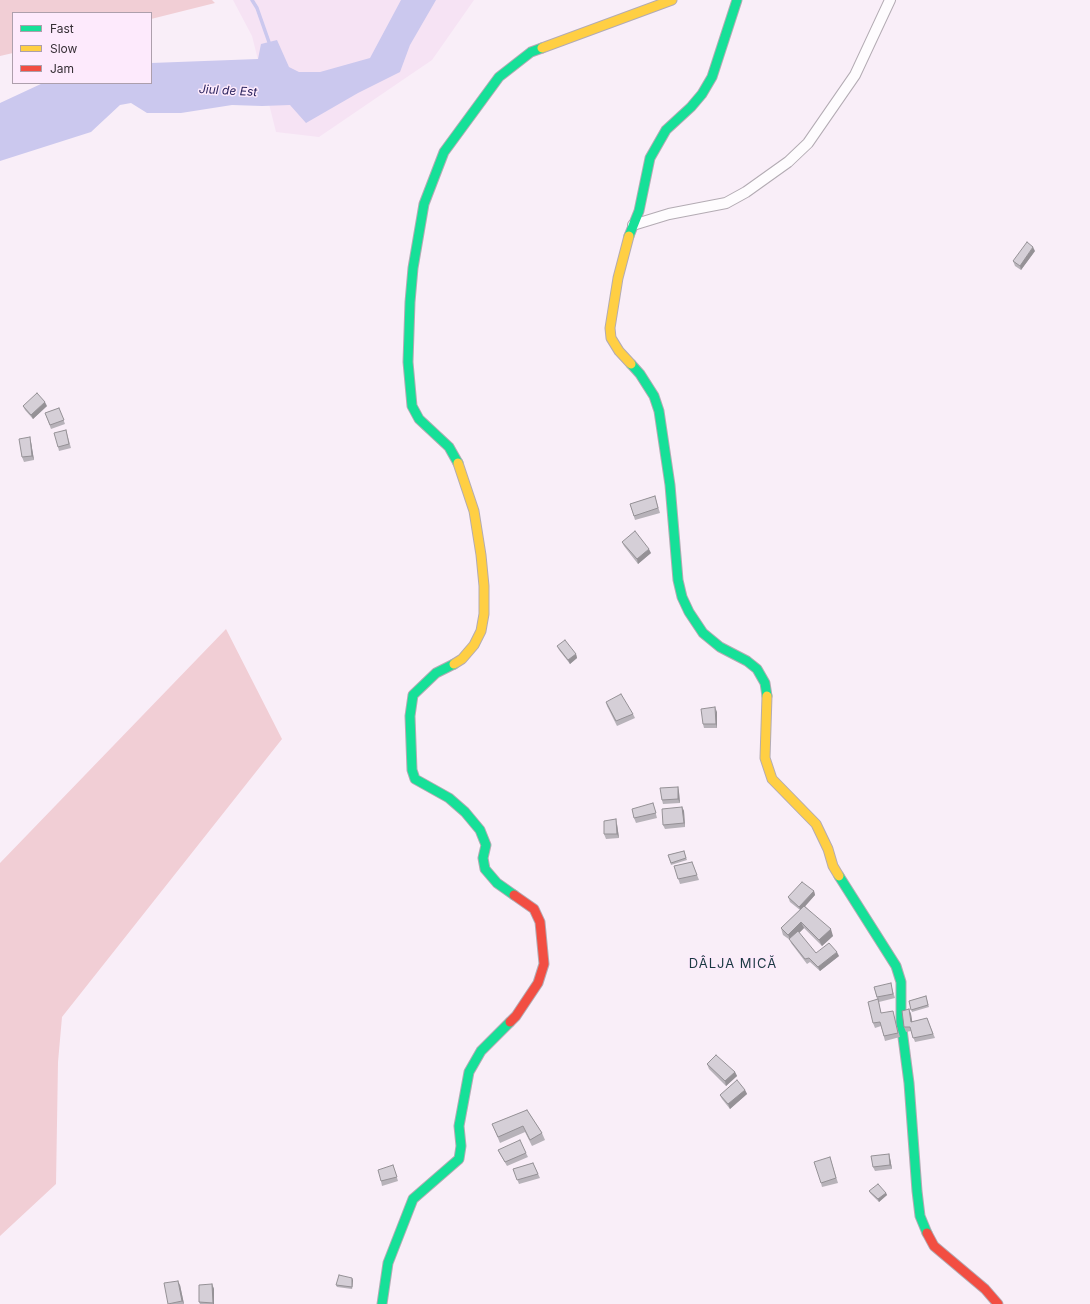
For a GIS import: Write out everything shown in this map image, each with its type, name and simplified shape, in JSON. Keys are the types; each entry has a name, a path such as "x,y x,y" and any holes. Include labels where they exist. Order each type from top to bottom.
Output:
{"street":[{"path":"382,1304 388,1263 413,1199 459,1159 461,1146 459,1126 469,1072 481,1051 516,1016 538,983 544,964 540,922 534,909 497,883 485,869 483,858 486,845 480,830 466,812 449,798 415,779 412,770 410,716 413,695 436,673 462,659 474,645 482,632 484,614 481,554 474,511 467,487 456,458 449,447 419,419 412,401 408,362 410,302 413,268 424,204 444,152 499,77 531,52 672,0"},
{"path":"737,0 712,77 702,94 657,143 650,158 639,210 625,247 618,278 610,328 611,338 619,351 640,374 654,396 659,411 670,485 678,580 682,597 688,612 703,633 720,647 747,661 757,669 765,682 768,701 765,758 770,774 785,793 798,804 816,824 828,849 833,866 896,966 901,982 901,1022 909,1084 920,1216 934,1246 985,1289 998,1304"},
{"path":"633,225 669,214 726,203 746,192 788,162 808,143 855,75 890,0"}],"shaded area":[{"path":"0,0 212,0 215,3 152,19 152,12 12,12 12,53 0,56"},
{"path":"233,0 474,0 432,60 319,137 276,132 252,36"},
{"path":"226,629 282,739 62,1017 58,1062 56,1184 0,1236 0,863"}],"water":[{"name":"Jiul de Est","path":"401,0 436,0 410,45 400,72 358,93 306,123 290,105 232,105 181,113 147,113 131,103 120,105 91,132 0,161 0,103 41,84 152,84 152,63 258,59 261,44 277,40 289,67 299,72 320,72 370,58"}],"building":[{"path":"1027,242 1033,247 1020,266 1013,261"},
{"path":"37,393 45,402 31,415 23,406"},
{"path":"59,408 64,420 50,425 45,413"},
{"path":"66,430 69,444 58,447 54,433"},
{"path":"30,437 32,456 22,457 19,439"},
{"path":"655,496 658,508 634,516 630,504"},
{"path":"635,531 649,549 637,559 622,542"},
{"path":"565,640 576,654 568,660 557,646"},
{"path":"621,694 633,714 616,721 606,702"},
{"path":"715,707 716,724 703,724 701,709"},
{"path":"678,787 678,799 662,800 660,788"},
{"path":"653,803 656,813 634,818 632,809"},
{"path":"682,807 684,823 663,825 662,809"},
{"path":"616,819 617,834 604,834 604,821"},
{"path":"684,851 686,858 671,863 668,855"},
{"path":"692,862 697,875 678,879 674,866"},
{"path":"802,882 814,891 799,907 788,897"},
{"path":"804,906 831,929 819,940 801,922 788,935 781,928"},
{"path":"798,931 816,953 829,943 837,952 818,967 809,958 805,959 789,939"},
{"path":"891,983 893,994 877,997 874,987"},
{"path":"926,996 928,1005 911,1010 909,1001"},
{"path":"878,999 881,1013 893,1011 898,1033 884,1036 880,1022 873,1023 868,1002"},
{"path":"909,1009 911,1022 927,1018 933,1034 913,1038 910,1027 904,1027 902,1011"},
{"path":"716,1055 735,1072 725,1081 707,1064"},
{"path":"737,1080 745,1090 728,1104 720,1095"},
{"path":"527,1110 542,1133 530,1140 523,1126 498,1137 492,1124"},
{"path":"520,1140 526,1153 505,1162 498,1150"},
{"path":"889,1154 890,1165 873,1167 871,1156"},
{"path":"830,1157 836,1178 821,1183 814,1162"},
{"path":"533,1163 538,1174 517,1180 513,1169"},
{"path":"393,1165 397,1177 381,1181 378,1170"},
{"path":"878,1184 886,1193 878,1199 869,1191"},
{"path":"339,1275 352,1278 352,1287 336,1285"},
{"path":"178,1281 182,1301 168,1304 164,1283"},
{"path":"212,1284 213,1303 199,1302 199,1285"}],"waterway":[{"path":"252,0 257,8 270,45"}],"traffic: fast":[{"path":"629,236 639,211 650,158 666,130 691,107 702,94 712,77 737,0"},
{"path":"458,463 449,447 419,419 412,406 408,362 410,302 413,268 424,204 444,152 499,77 531,52 542,48"},
{"path":"631,364 640,374 654,396 659,411 670,485 678,580 682,597 689,612 703,633 720,647 747,661 757,669 765,683 767,696"},
{"path":"454,664 436,673 413,695 410,716 412,770 415,779 449,798 465,812 480,830 486,845 483,858 485,869 497,883 514,895"},
{"path":"839,876 896,966 901,982 901,1022 909,1083 917,1191 920,1216 927,1233"},
{"path":"382,1304 388,1263 413,1199 459,1159 461,1146 459,1126 469,1072 481,1051 510,1022"}],"traffic: slow":[{"path":"542,48 672,0"},
{"path":"629,236 618,278 610,328 611,338 619,351 631,364"},
{"path":"454,664 462,659 474,645 481,631 484,614 484,586 481,555 474,511 458,463"},
{"path":"767,696 765,758 772,779 816,824 828,849 833,866 839,876"}],"traffic: jam":[{"path":"510,1022 516,1016 538,983 544,964 540,922 534,909 514,895"},
{"path":"927,1233 934,1246 985,1289 998,1304"}],"district":[{"name":"DÂLJA MICĂ","path":"733,964"}]}
